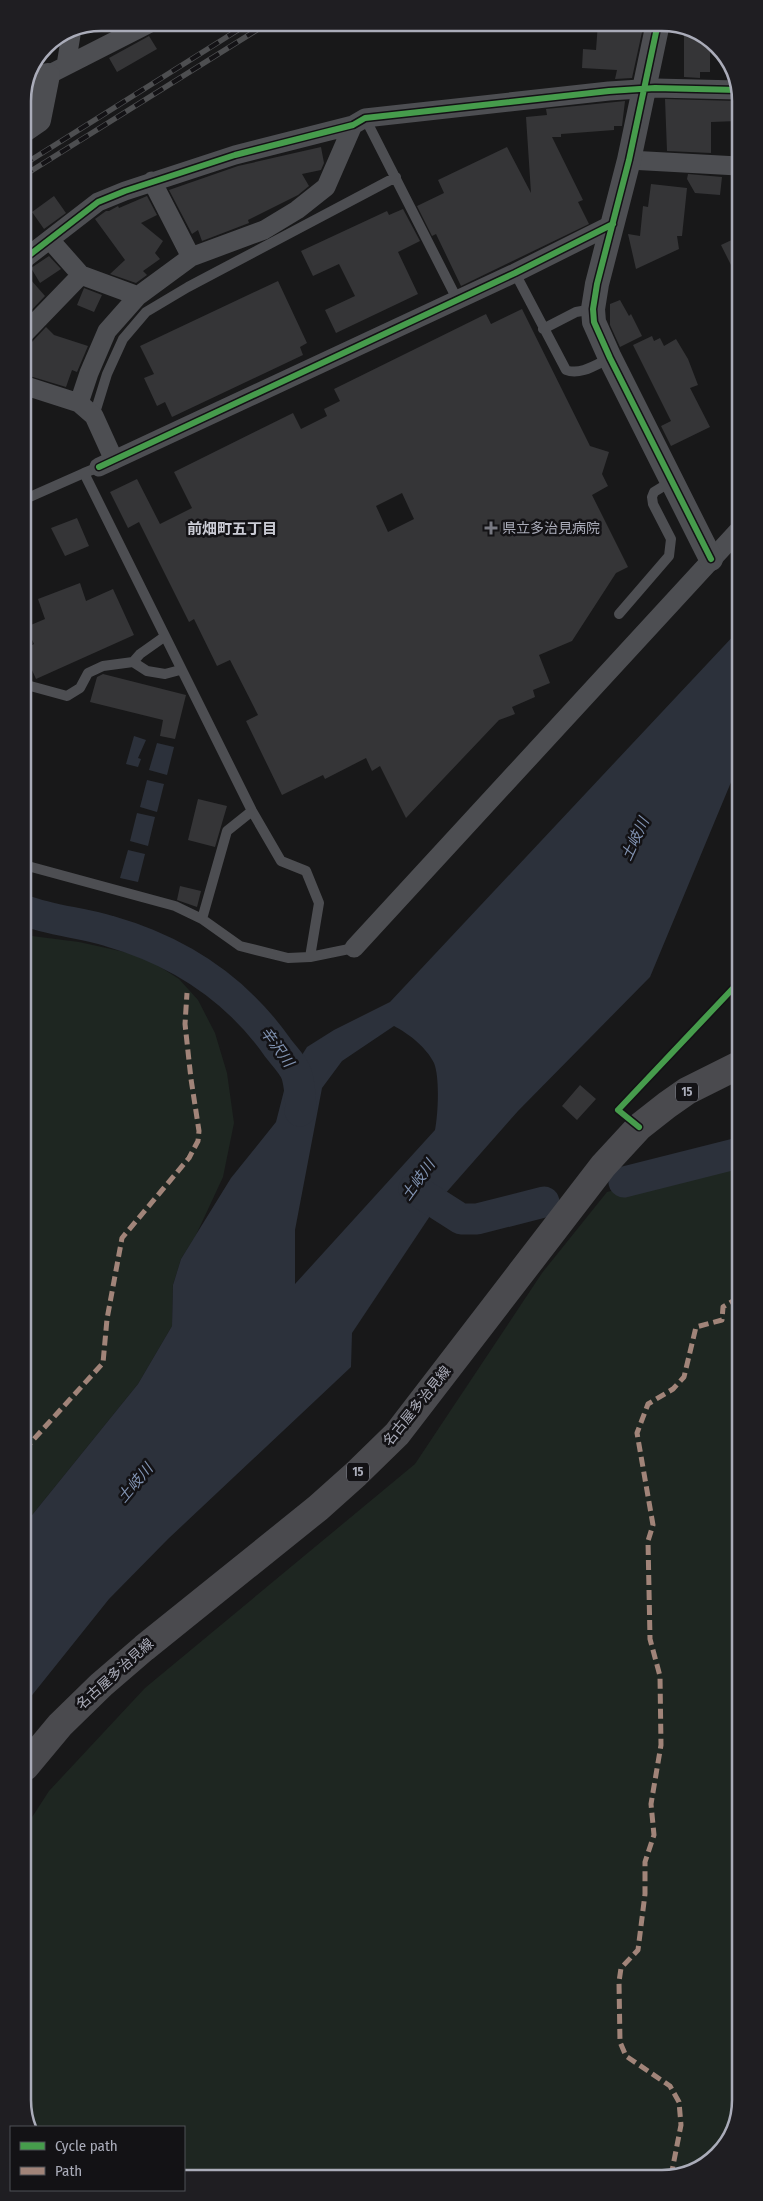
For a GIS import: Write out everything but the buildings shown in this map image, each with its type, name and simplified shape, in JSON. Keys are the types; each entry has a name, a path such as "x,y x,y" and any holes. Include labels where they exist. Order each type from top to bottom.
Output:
{"main road":[{"name":"名古屋多治見線","path":"31,1760 60,1725 101,1685 318,1508 397,1434 603,1166 639,1127 688,1091 732,1069"}],"street":[{"path":"48,73 132,31"},
{"path":"656,31 629,160 597,284 593,309 594,322 610,358 711,560"},
{"path":"31,126 39,120 48,73 68,40"},
{"path":"31,254 98,202 152,181 235,155 359,121 609,90 731,90"},
{"path":"79,403 89,373 107,331 138,296 190,257 264,230 297,210 326,187 359,121"},
{"path":"629,160 732,166"},
{"path":"152,181 190,257"},
{"path":"31,388 79,403 94,416 99,467 515,273 613,224"},
{"path":"50,240 81,276 138,296"},
{"path":"31,326 81,276"},
{"path":"354,948 732,537"}],"lane":[{"path":"359,121 396,177 457,299"},
{"path":"94,416 107,374 124,339 146,312 188,287 396,177"},
{"path":"515,273 566,370 572,372 582,370 610,358"},
{"path":"543,328 576,312 593,309"},
{"path":"31,496 99,467 164,637 180,670 252,811 281,861 306,871 320,903 310,958"},
{"path":"619,614 669,556 671,539 653,504 652,497 654,492 672,481"},
{"path":"31,490 44,490"},
{"path":"133,662 140,654 164,637"},
{"path":"31,686 67,696 80,688 88,674 103,666 133,662 147,671 164,674 180,670"},
{"path":"202,919 227,831 252,811"},
{"path":"31,867 175,906 202,919 240,946 288,958 310,958 354,948"}],"shaded area":[{"path":"31,936 79,942 143,956 179,979 198,1000 215,1033 227,1073 234,1123 223,1177 196,1235 181,1259 173,1285 172,1326 138,1384 31,1516"},
{"path":"723,1161 732,1162 732,2100 728,2122 722,2135 701,2158 680,2167 662,2170 185,2170 185,2126 37,2126 31,2100 31,1819 49,1791 145,1688 415,1464 542,1273 607,1192"}],"water":[{"name":"土岐川","path":"732,637 732,780 650,977 518,1111 444,1195 352,1333 351,1367 168,1539 109,1599 31,1696 31,1516 138,1384 172,1326 173,1285 181,1259 231,1178 276,1122 287,1079 307,1047 334,1030 390,1002","holes":["394,1026 411,1037 431,1057 436,1069 438,1106 435,1130 295,1284 295,1230 322,1088 342,1061"]},
{"path":"134,736 146,740 138,758 141,759 138,767 126,764"},
{"path":"157,743 174,747 167,775 149,770"},
{"path":"147,780 164,784 157,812 140,807"},
{"path":"137,813 155,817 148,846 130,841"},
{"path":"128,850 145,854 138,882 120,878"}],"waterway":[{"name":"辛沢川","path":"31,913 98,928 135,939 159,949 204,974 244,1007 292,1065 299,1084 300,1111"},
{"path":"624,1182 732,1155"},
{"name":"土岐川","path":"414,1189 461,1219 477,1219 544,1202"}],"railway":[{"path":"31,160 236,31"},
{"path":"31,171 255,31"}],"marked path":[{"path":"31,1442 103,1363 107,1319 122,1238 189,1158 198,1141 199,1131 185,1024 187,993"},
{"path":"672,2169 681,2125 679,2102 670,2086 626,2056 620,2042 619,1982 621,1968 638,1950 645,1894 645,1862 654,1835 651,1804 661,1745 660,1676 650,1639 648,1541 653,1525 637,1433 648,1404 673,1389 684,1377 696,1327 722,1320 723,1307 732,1302"}],"cycle path":[{"path":"656,31 629,160 597,284 593,309 594,322 610,358 711,559"},
{"path":"31,254 98,202 125,191 235,155 353,125 365,118 609,91 655,88 731,90"},
{"path":"99,467 515,273 613,224"},
{"path":"639,1127 618,1110 732,989"}],"place":[{"name":"県立多治見病院","path":"491,528"}],"district":[{"name":"前畑町五丁目","path":"232,529"}]}
